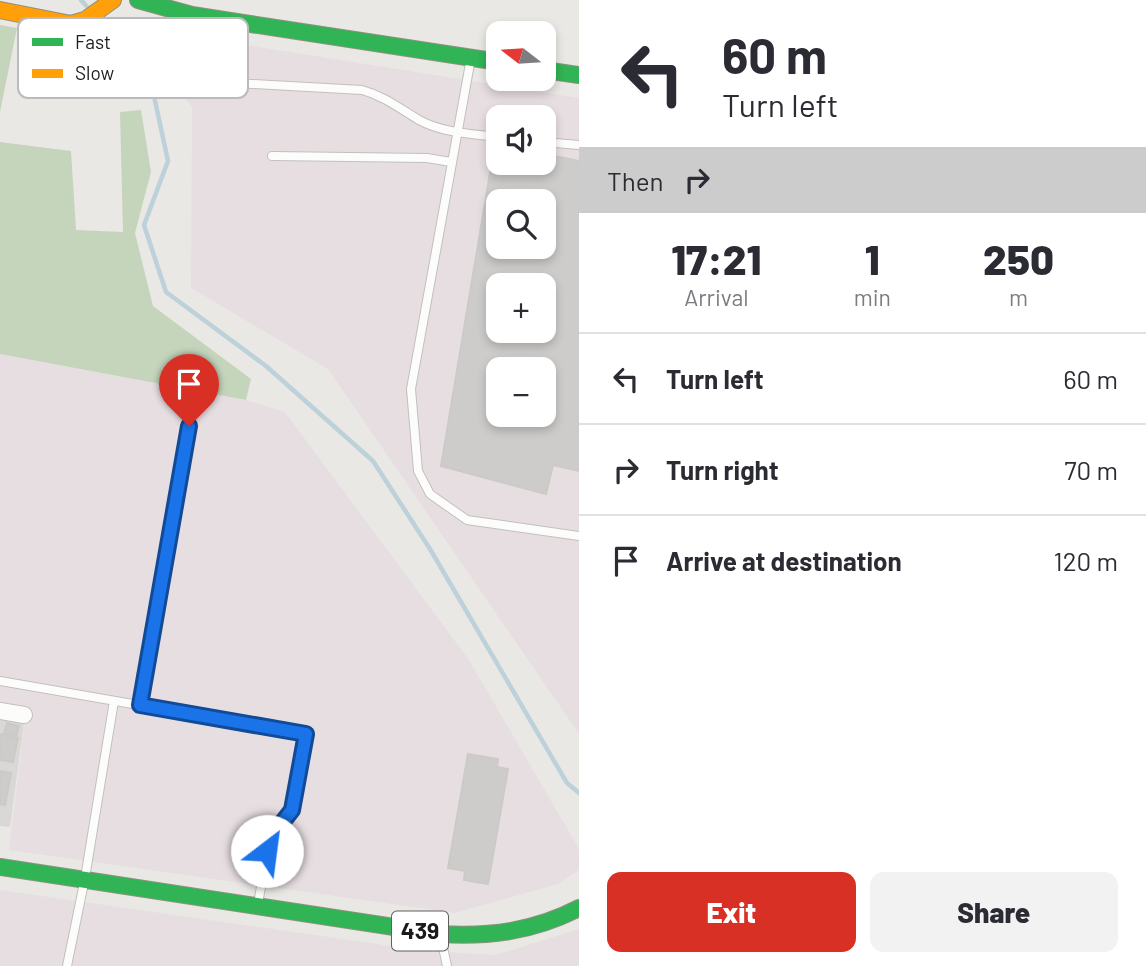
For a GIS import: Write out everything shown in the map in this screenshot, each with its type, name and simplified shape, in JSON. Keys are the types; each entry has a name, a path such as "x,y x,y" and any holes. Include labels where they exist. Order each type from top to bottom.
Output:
{"main road":[{"path":"138,0 211,18"},
{"path":"86,18 110,2"},
{"path":"0,10 38,18"},
{"path":"248,24 486,60"},
{"path":"556,72 579,75"},
{"name":"439","path":"0,867 440,934 482,937 566,916 579,908"}],"street":[{"path":"0,712 24,715"}],"lane":[{"path":"471,58 455,132 411,389 418,471 430,494 467,520 579,536"},
{"path":"248,83 362,89 382,95 421,121 455,132 486,136"},
{"path":"556,143 579,145"},
{"path":"272,156 428,158 451,162"},
{"path":"140,705 189,426"},
{"path":"0,681 306,734 295,800 269,841 258,905"},
{"path":"67,966 85,878 114,701"},
{"path":"440,934 447,966"}],"shaded area":[{"path":"248,45 486,83 486,91 535,91 579,98 579,734 328,369 191,288 192,107 185,98 248,98"},
{"path":"0,354 246,400 285,412 469,660 579,849 579,870 558,884 455,913 9,850 26,709 0,704"},
{"path":"0,704 26,708 10,827 0,826"},
{"path":"0,890 426,951 496,955 579,929 579,966 0,966"}],"green space":[{"path":"0,25 17,28 0,112"},
{"path":"141,110 151,172 135,233 153,306 251,379 246,400 0,354 0,142 71,151 76,230 123,232 120,112"}],"building":[{"path":"556,156 579,161 579,471 553,465 546,494 441,466 486,197 486,259 556,259 556,189 487,189 490,175 556,175"},
{"path":"7,723 19,726 16,737 4,733"},
{"path":"0,734 18,738 13,762 0,760"},
{"path":"468,754 498,759 497,767 508,769 488,884 464,880 465,871 448,868"},
{"path":"0,771 11,773 5,805 0,804"}],"waterway":[{"path":"81,0 90,10"},
{"path":"154,98 168,161 144,225 166,292 266,366 373,461 430,549 567,783 579,793"}],"traffic: fast":[{"path":"138,0 212,18"},
{"path":"248,24 486,60"},
{"path":"556,72 579,75"},
{"path":"0,867 440,934 512,931 546,922 579,908"}],"traffic: slow":[{"path":"88,18 113,0"},
{"path":"0,10 41,18"}],"route":[{"path":"189,426 140,705 306,734 292,810 269,841 267,851"}]}
